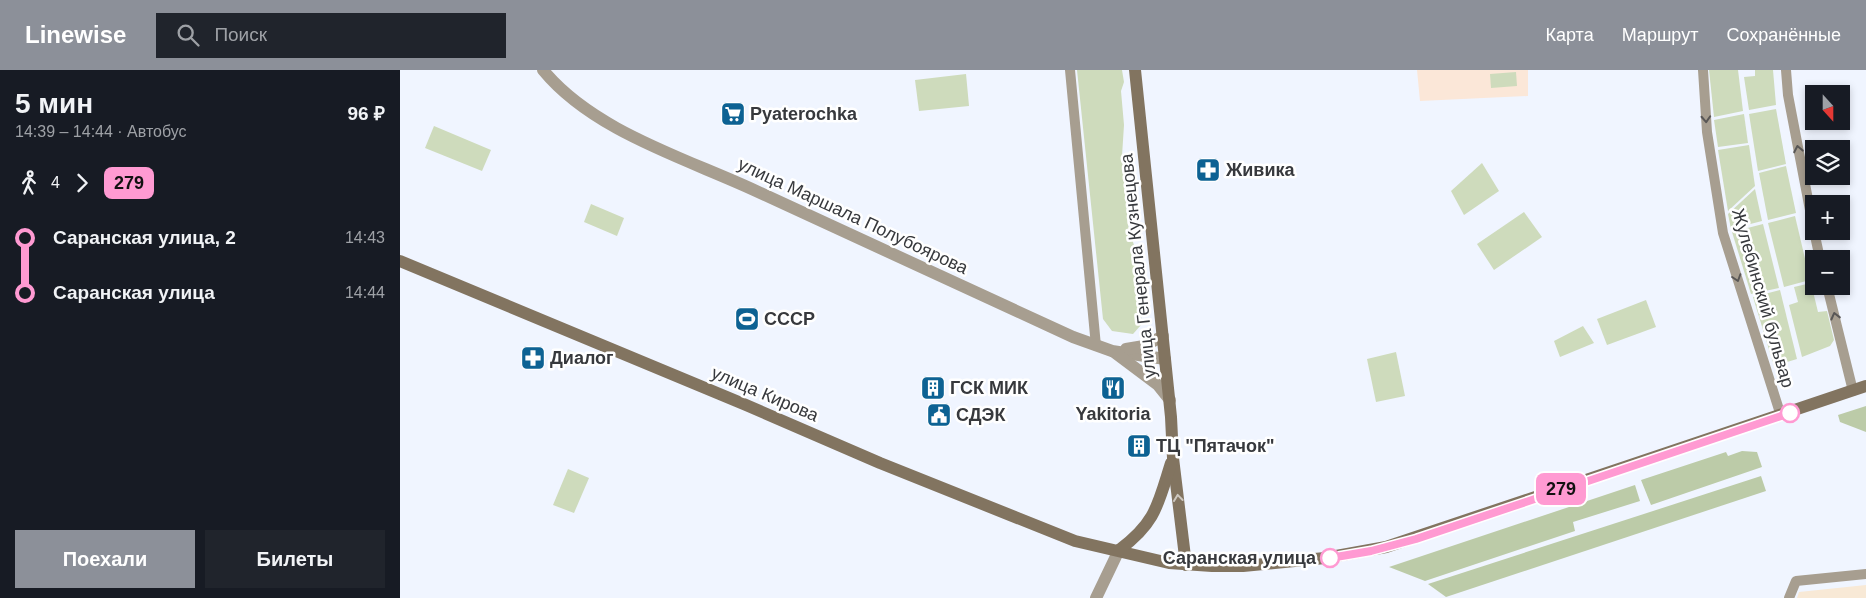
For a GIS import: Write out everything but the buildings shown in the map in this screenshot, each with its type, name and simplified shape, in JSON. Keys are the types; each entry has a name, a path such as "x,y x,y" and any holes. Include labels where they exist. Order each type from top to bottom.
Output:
{"main road":[{"name":"улица Генерала Кузнецова","path":"1135,70 1170,400 1173,458 1186,565"},
{"name":"улица Кирова","path":"400,261 737,401 880,463 1075,541 1119,550"},
{"path":"1119,550 1169,563 1186,565 1260,564 1325,558 1386,547 1866,386"},
{"name":"улица Генерала Кузнецова","path":"1119,550 1139,535 1156,511 1173,458"}],"street":[{"name":"улица Маршала Полубоярова","path":"543,70 558,88 580,106 651,144 1096,346 1112,351 1165,359"},
{"path":"1070,70 1096,346"},
{"name":"Жулебинский бульвар","path":"1703,70 1707,132 1723,233 1781,416"},
{"path":"1786,70 1788,95 1807,195"},
{"path":"1829,295 1853,391"},
{"path":"1112,351 1144,346 1163,336"},
{"path":"1112,351 1158,385 1170,400"},
{"path":"1096,598 1119,550"},
{"path":"1789,598 1796,581 1866,574"}],"shaded area":[{"path":"1417,70 1528,70 1528,96 1420,101"},
{"path":"1866,585 1866,598 1797,598 1799,592"}],"green space":[{"path":"1077,70 1122,70 1124,82 1121,91 1124,125 1122,156 1128,225 1138,259 1142,298 1141,325 1133,334 1112,331 1103,319"},
{"path":"1709,70 1738,70 1743,111 1714,117"},
{"path":"1755,70 1773,70 1776,105 1749,110 1744,77 1755,76"},
{"path":"1516,72 1517,86 1491,88 1490,74"},
{"path":"966,74 969,106 919,111 915,80"},
{"path":"1776,109 1786,164 1758,171 1749,114"},
{"path":"1744,114 1748,143 1718,147 1714,120"},
{"path":"434,126 491,150 482,171 425,148"},
{"path":"1749,145 1755,186 1728,211 1718,150"},
{"path":"1482,163 1499,191 1464,215 1451,191"},
{"path":"1786,166 1796,213 1768,220 1759,173"},
{"path":"1755,189 1762,221 1731,229 1728,214"},
{"path":"591,204 624,218 617,236 584,222"},
{"path":"1524,212 1542,237 1494,270 1477,244"},
{"path":"1795,216 1805,259 1805,281 1784,287 1768,223"},
{"path":"1763,224 1779,288 1751,294 1732,232"},
{"path":"1805,284 1805,295 1814,295 1818,312 1827,311 1834,340 1830,346 1802,357 1789,305 1798,302 1794,287"},
{"path":"1780,290 1797,359 1774,366 1753,297"},
{"path":"1646,300 1656,327 1607,345 1597,319"},
{"path":"1583,326 1594,343 1560,357 1554,341"},
{"path":"1396,352 1405,396 1376,402 1367,359"},
{"path":"1866,406 1866,432 1840,422 1838,415"},
{"path":"1742,451 1757,452 1762,467 1651,505 1641,480 1726,452 1728,456"},
{"path":"568,469 589,478 574,513 553,505"},
{"path":"1761,476 1766,491 1446,597 1428,584"},
{"path":"1635,485 1640,501 1573,522 1575,531 1425,581 1389,567"}],"bus line":[{"name":"279","path":"1330,558 1371,551 1416,539 1790,413"}],"place":[{"name":"Pyaterochka","path":"733,114"},
{"name":"Живика","path":"1208,170"},
{"name":"СССР","path":"747,319"},
{"name":"Диалог","path":"533,358"},
{"name":"ГСК МИК","path":"933,388"},
{"name":"Yakitoria","path":"1113,388"},
{"name":"СДЭК","path":"939,415"},
{"name":"ТЦ \"Пятачок\"","path":"1139,446"},
{"name":"Саранская улица","path":"1330,558"}]}
